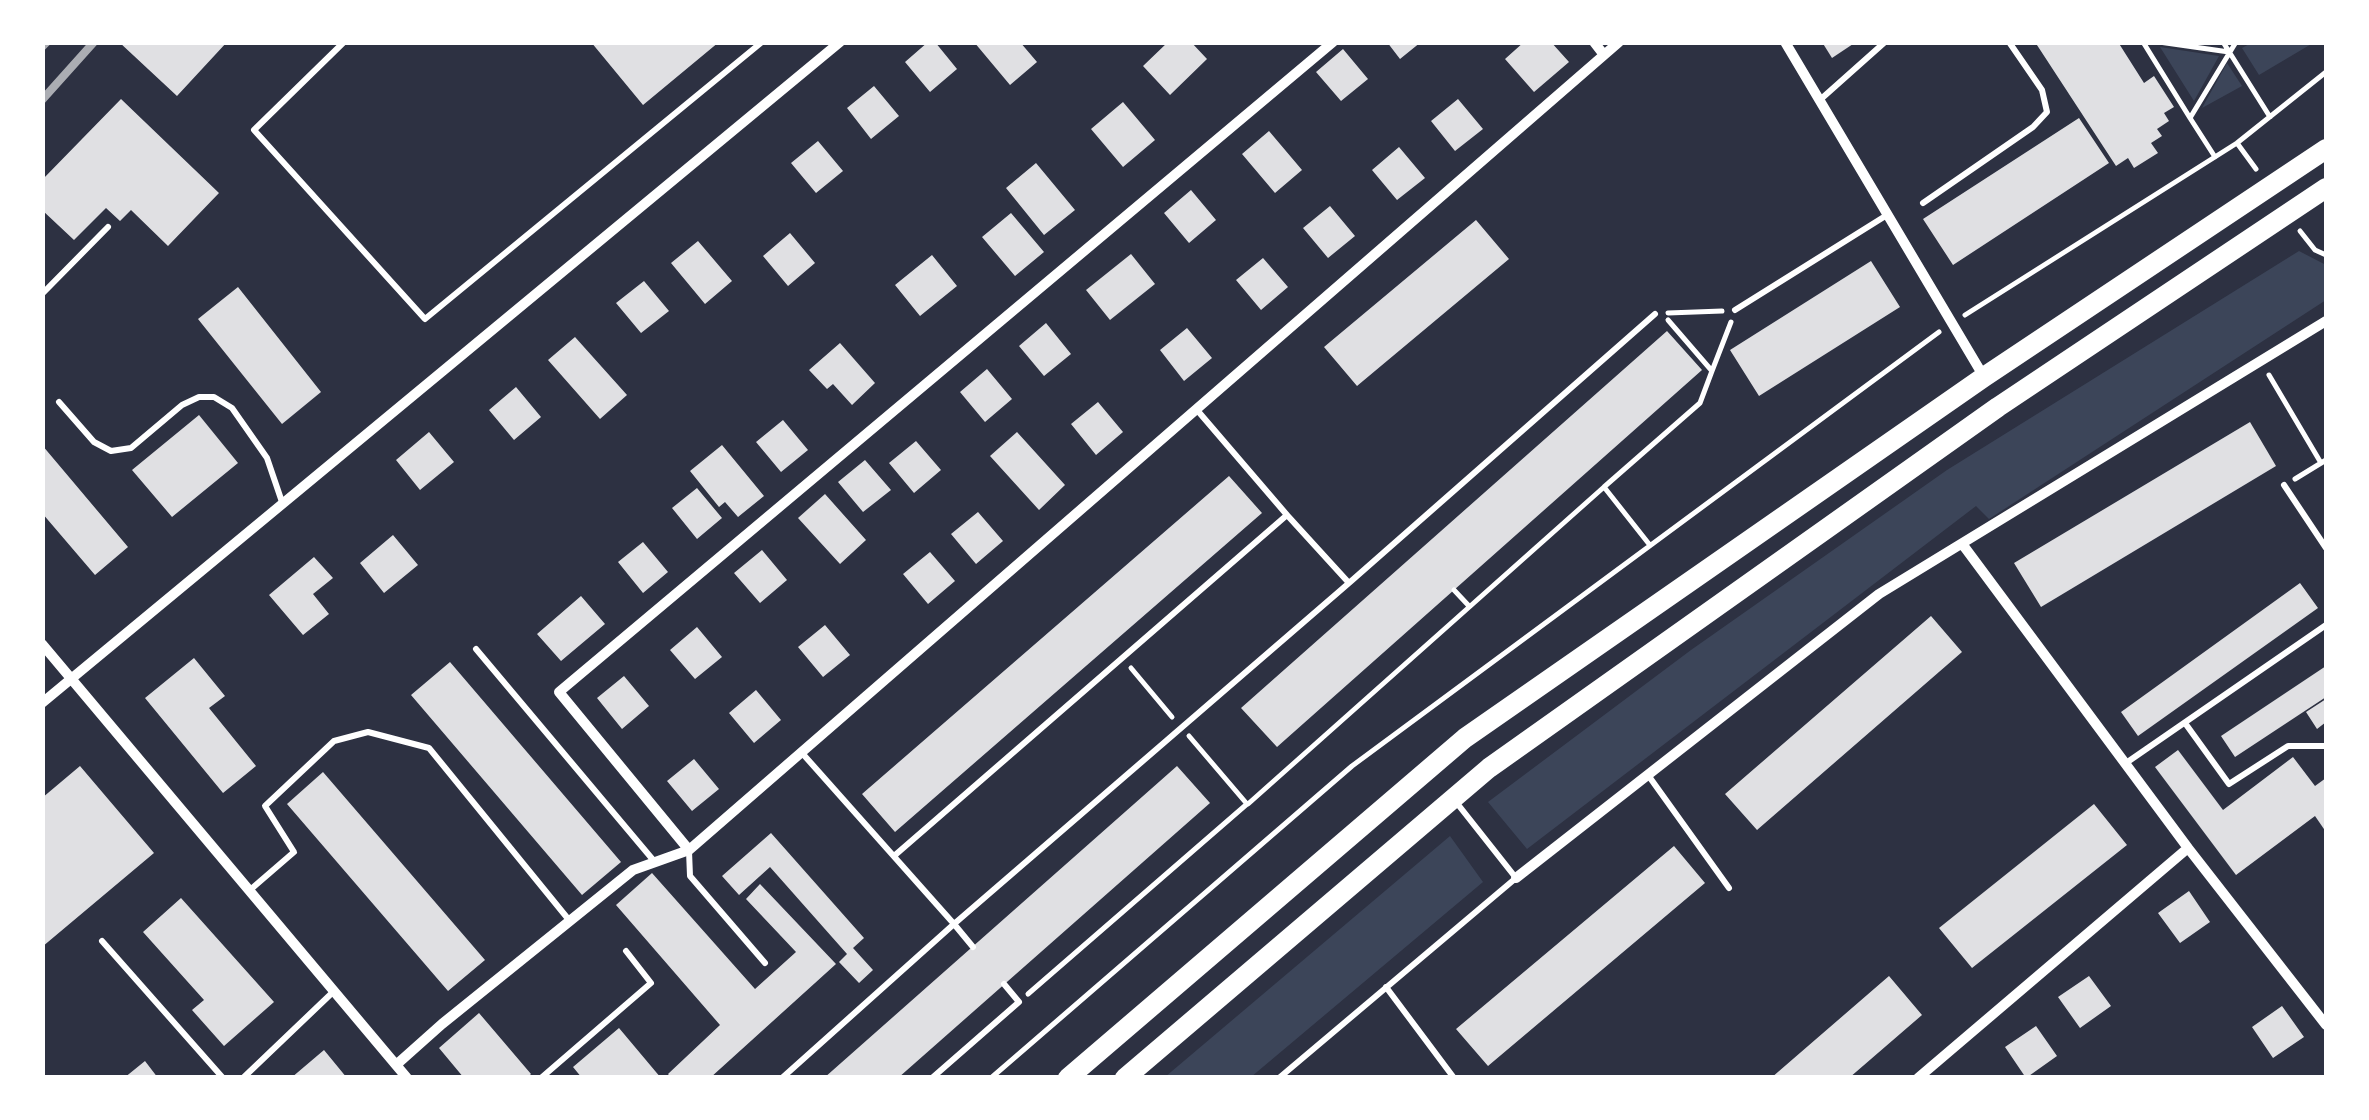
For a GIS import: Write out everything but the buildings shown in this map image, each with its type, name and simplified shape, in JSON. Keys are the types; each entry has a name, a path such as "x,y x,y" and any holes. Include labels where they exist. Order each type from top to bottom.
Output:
{"main road":[{"path":"1068,1078 1465,738 1984,376 2326,149"},
{"path":"1126,1078 1452,797 1505,756 1998,407 2326,188"},
{"path":"2287,214 2326,210"}],"street":[{"path":"42,703 840,42"},
{"path":"689,850 559,692 1333,42"},
{"path":"1594,42 1604,54"},
{"path":"396,1065 633,870 689,850 1619,42"},
{"path":"1785,42 1984,376"},
{"path":"1516,878 1879,594 2326,321"},
{"path":"1963,545 2188,848 2326,1024"},
{"path":"42,644 407,1078"},
{"path":"1918,1078 2188,848"}],"lane":[{"path":"344,42 254,130 424,319 762,42"},
{"path":"1821,100 1886,42"},
{"path":"1923,203 2032,128 2046,112 2042,90 2009,42"},
{"path":"1735,310 1888,214"},
{"path":"42,294 108,227"},
{"path":"782,1078 1655,314"},
{"path":"58,402 94,442 111,451 131,448 182,405 200,397 214,398 232,408 268,458 282,502"},
{"path":"1196,410 1349,583"},
{"path":"2284,485 2326,548"},
{"path":"894,856 1287,515"},
{"path":"2125,764 2326,625"},
{"path":"476,649 655,862"},
{"path":"2184,723 2229,784 2288,746 2326,746"},
{"path":"250,890 294,852 265,806 334,741 368,732 430,748 570,920"},
{"path":"801,752 973,946"},
{"path":"1648,776 1729,888"},
{"path":"1279,1078 1516,878 1452,797"},
{"path":"689,850 690,876 766,963"},
{"path":"102,940 223,1078"},
{"path":"541,1078 651,983 626,950"},
{"path":"932,1078 1018,1002 1004,984"},
{"path":"1386,988 1454,1078"},
{"path":"242,1078 333,992"}],"path":[{"path":"2142,42 2215,158"},
{"path":"2159,42 2229,52"},
{"path":"2223,42 2270,117"},
{"path":"2190,118 2236,42"},
{"path":"991,1078 1352,766 1951,324 2237,143"},
{"path":"1018,1002 1700,403 1735,310 1662,314 1712,371"},
{"path":"2260,360 2324,462 2284,485"},
{"path":"1604,486 1650,544"},
{"path":"1454,590 1469,606"},
{"path":"1123,658 1247,804"}],"shaded area":[{"path":"2253,42 2313,43 2259,75 2242,48"},
{"path":"2160,47 2219,56 2194,101"},
{"path":"2227,63 2242,86 2202,108"},
{"path":"2299,251 2326,265 2326,300 1989,519 1976,506 1527,849 1488,802 1691,650 1947,470"},
{"path":"1450,836 1483,882 1251,1077 1165,1077"}],"railway":[{"path":"42,47 47,42"},
{"path":"42,100 94,42"}]}
